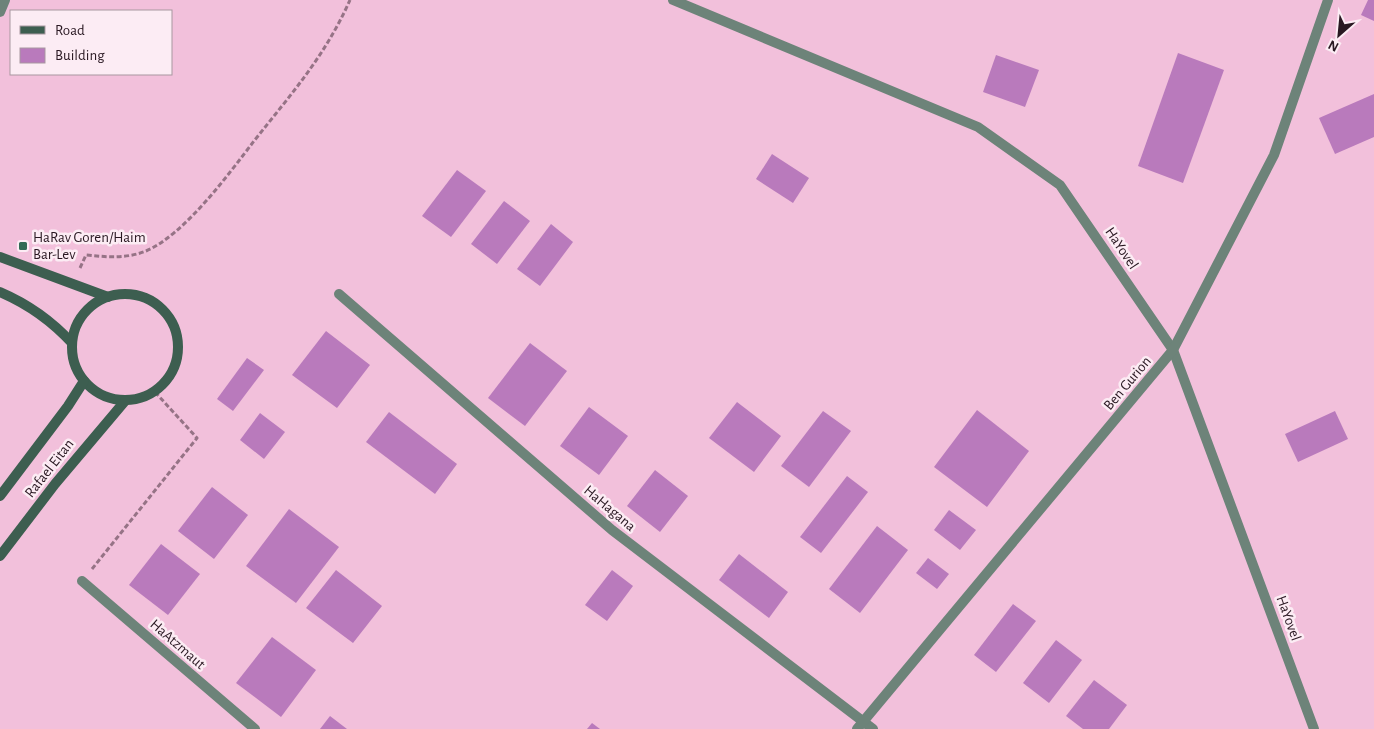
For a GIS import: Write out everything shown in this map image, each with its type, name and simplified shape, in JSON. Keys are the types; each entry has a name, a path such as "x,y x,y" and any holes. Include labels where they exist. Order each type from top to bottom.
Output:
{"main road":[{"path":"0,257 73,285 108,296 134,294 160,306 171,319 177,335 179,351 176,367 167,382 155,392 140,399 125,401 110,398 96,392 84,382 74,363 72,343 75,330 87,309 108,296"},
{"path":"0,292 16,299 53,323 72,343"},
{"name":"Rafael Eitan","path":"0,496 84,382"},
{"name":"Rafael Eitan","path":"0,556 55,484 125,401"}],"street":[{"path":"0,12 5,0"},
{"name":"HaYovel","path":"673,0 978,127 1060,185 1173,350 1314,729"},
{"name":"Ben Gurion","path":"861,725 1173,350 1274,156 1328,0"},
{"name":"HaHagana","path":"339,294 612,530 861,725 873,729"},
{"name":"HaAtzmaut","path":"82,581 255,729"}],"path":[{"path":"73,285 86,255 125,258 148,250 178,228 206,201 309,74 326,47 350,0"},
{"path":"82,581 196,438 155,392"}],"building":[{"path":"1368,0 1374,0 1374,21 1361,15"},
{"path":"1178,53 1224,70 1183,183 1138,166"},
{"path":"996,55 1039,70 1025,107 983,92"},
{"path":"1374,94 1374,137 1335,154 1319,118"},
{"path":"772,154 809,178 793,203 756,179"},
{"path":"457,170 486,191 451,237 422,216"},
{"path":"504,201 530,221 497,264 471,244"},
{"path":"551,224 573,242 540,286 517,269"},
{"path":"326,331 370,365 337,408 292,375"},
{"path":"530,343 567,371 525,426 488,398"},
{"path":"247,358 264,370 233,411 217,399"},
{"path":"737,402 781,436 754,472 709,438"},
{"path":"589,407 628,436 599,475 560,446"},
{"path":"977,410 1029,451 987,507 934,467"},
{"path":"823,411 851,431 809,487 781,466"},
{"path":"1335,411 1348,439 1298,462 1285,434"},
{"path":"389,412 457,464 435,494 366,442"},
{"path":"260,413 285,432 264,459 240,440"},
{"path":"655,470 688,496 660,532 627,506"},
{"path":"847,476 868,492 821,553 800,537"},
{"path":"212,487 248,515 214,559 178,531"},
{"path":"289,509 339,547 296,603 246,566"},
{"path":"949,510 976,530 960,550 934,530"},
{"path":"877,526 908,550 860,613 829,589"},
{"path":"161,544 200,574 168,615 129,585"},
{"path":"739,554 788,592 769,618 719,580"},
{"path":"928,558 949,574 937,589 916,573"},
{"path":"336,570 382,606 353,643 306,608"},
{"path":"612,570 633,586 607,621 585,605"},
{"path":"1013,604 1036,621 996,672 974,655"},
{"path":"272,637 316,670 281,717 236,683"},
{"path":"1056,640 1082,660 1049,703 1023,683"},
{"path":"1094,680 1127,705 1109,729 1083,729 1066,716"},
{"path":"330,716 347,729 320,729"},
{"path":"592,723 600,729 587,729"}],"place":[{"name":"HaRav Goren/Haim Bar-Lev","path":"23,246"}]}
